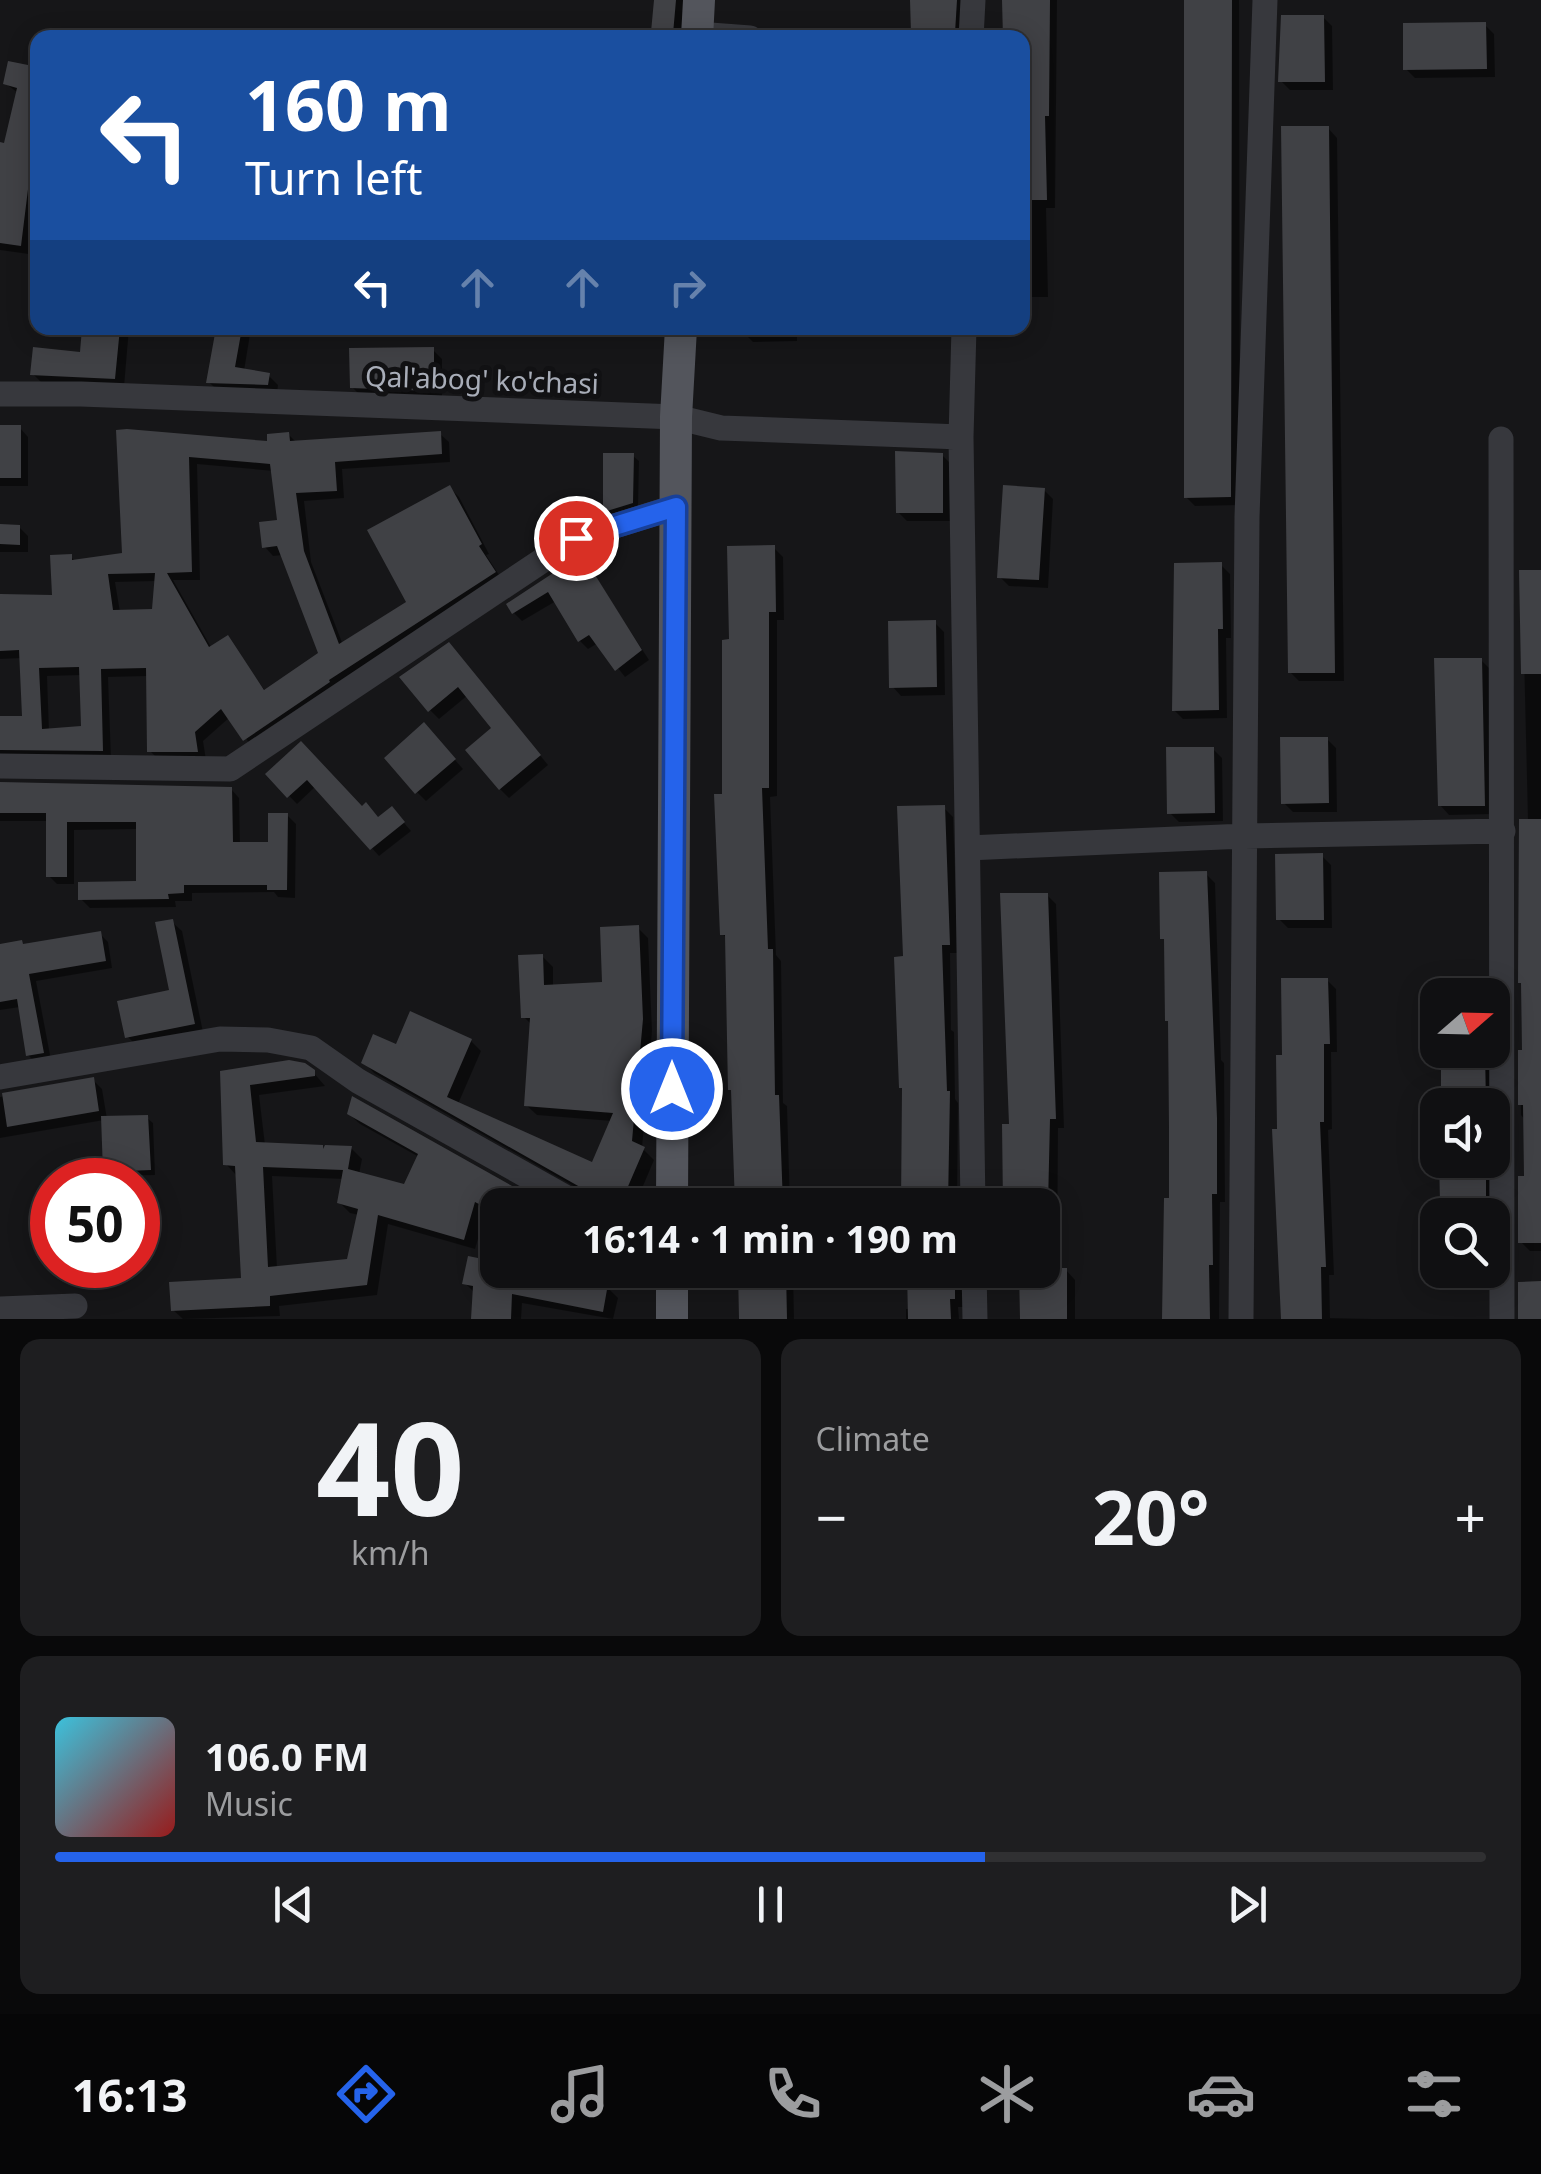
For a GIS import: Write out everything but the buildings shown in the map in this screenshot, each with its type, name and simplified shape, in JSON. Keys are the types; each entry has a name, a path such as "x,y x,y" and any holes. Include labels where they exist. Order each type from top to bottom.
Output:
{"main road":[{"path":"697,30 699,0"},
{"path":"672,1188 676,417 681,335"},
{"path":"672,1288 672,1319"}],"street":[{"path":"972,30 974,0"},
{"path":"1241,1319 1247,517 1264,0"},
{"path":"964,335 961,438 974,1188"},
{"name":"Qal'abog' ko'chasi","path":"0,394 676,417 721,428 961,438"},
{"path":"1501,439 1502,1319"},
{"path":"0,766 230,769 576,538 676,507"},
{"path":"968,848 1245,836 1502,832"},
{"path":"0,1077 220,1039 268,1040 311,1048 358,1081 548,1188"},
{"path":"974,1288 975,1319"},
{"path":"0,1309 76,1306"}],"route":[{"path":"576,538 676,507 672,1089"}]}
